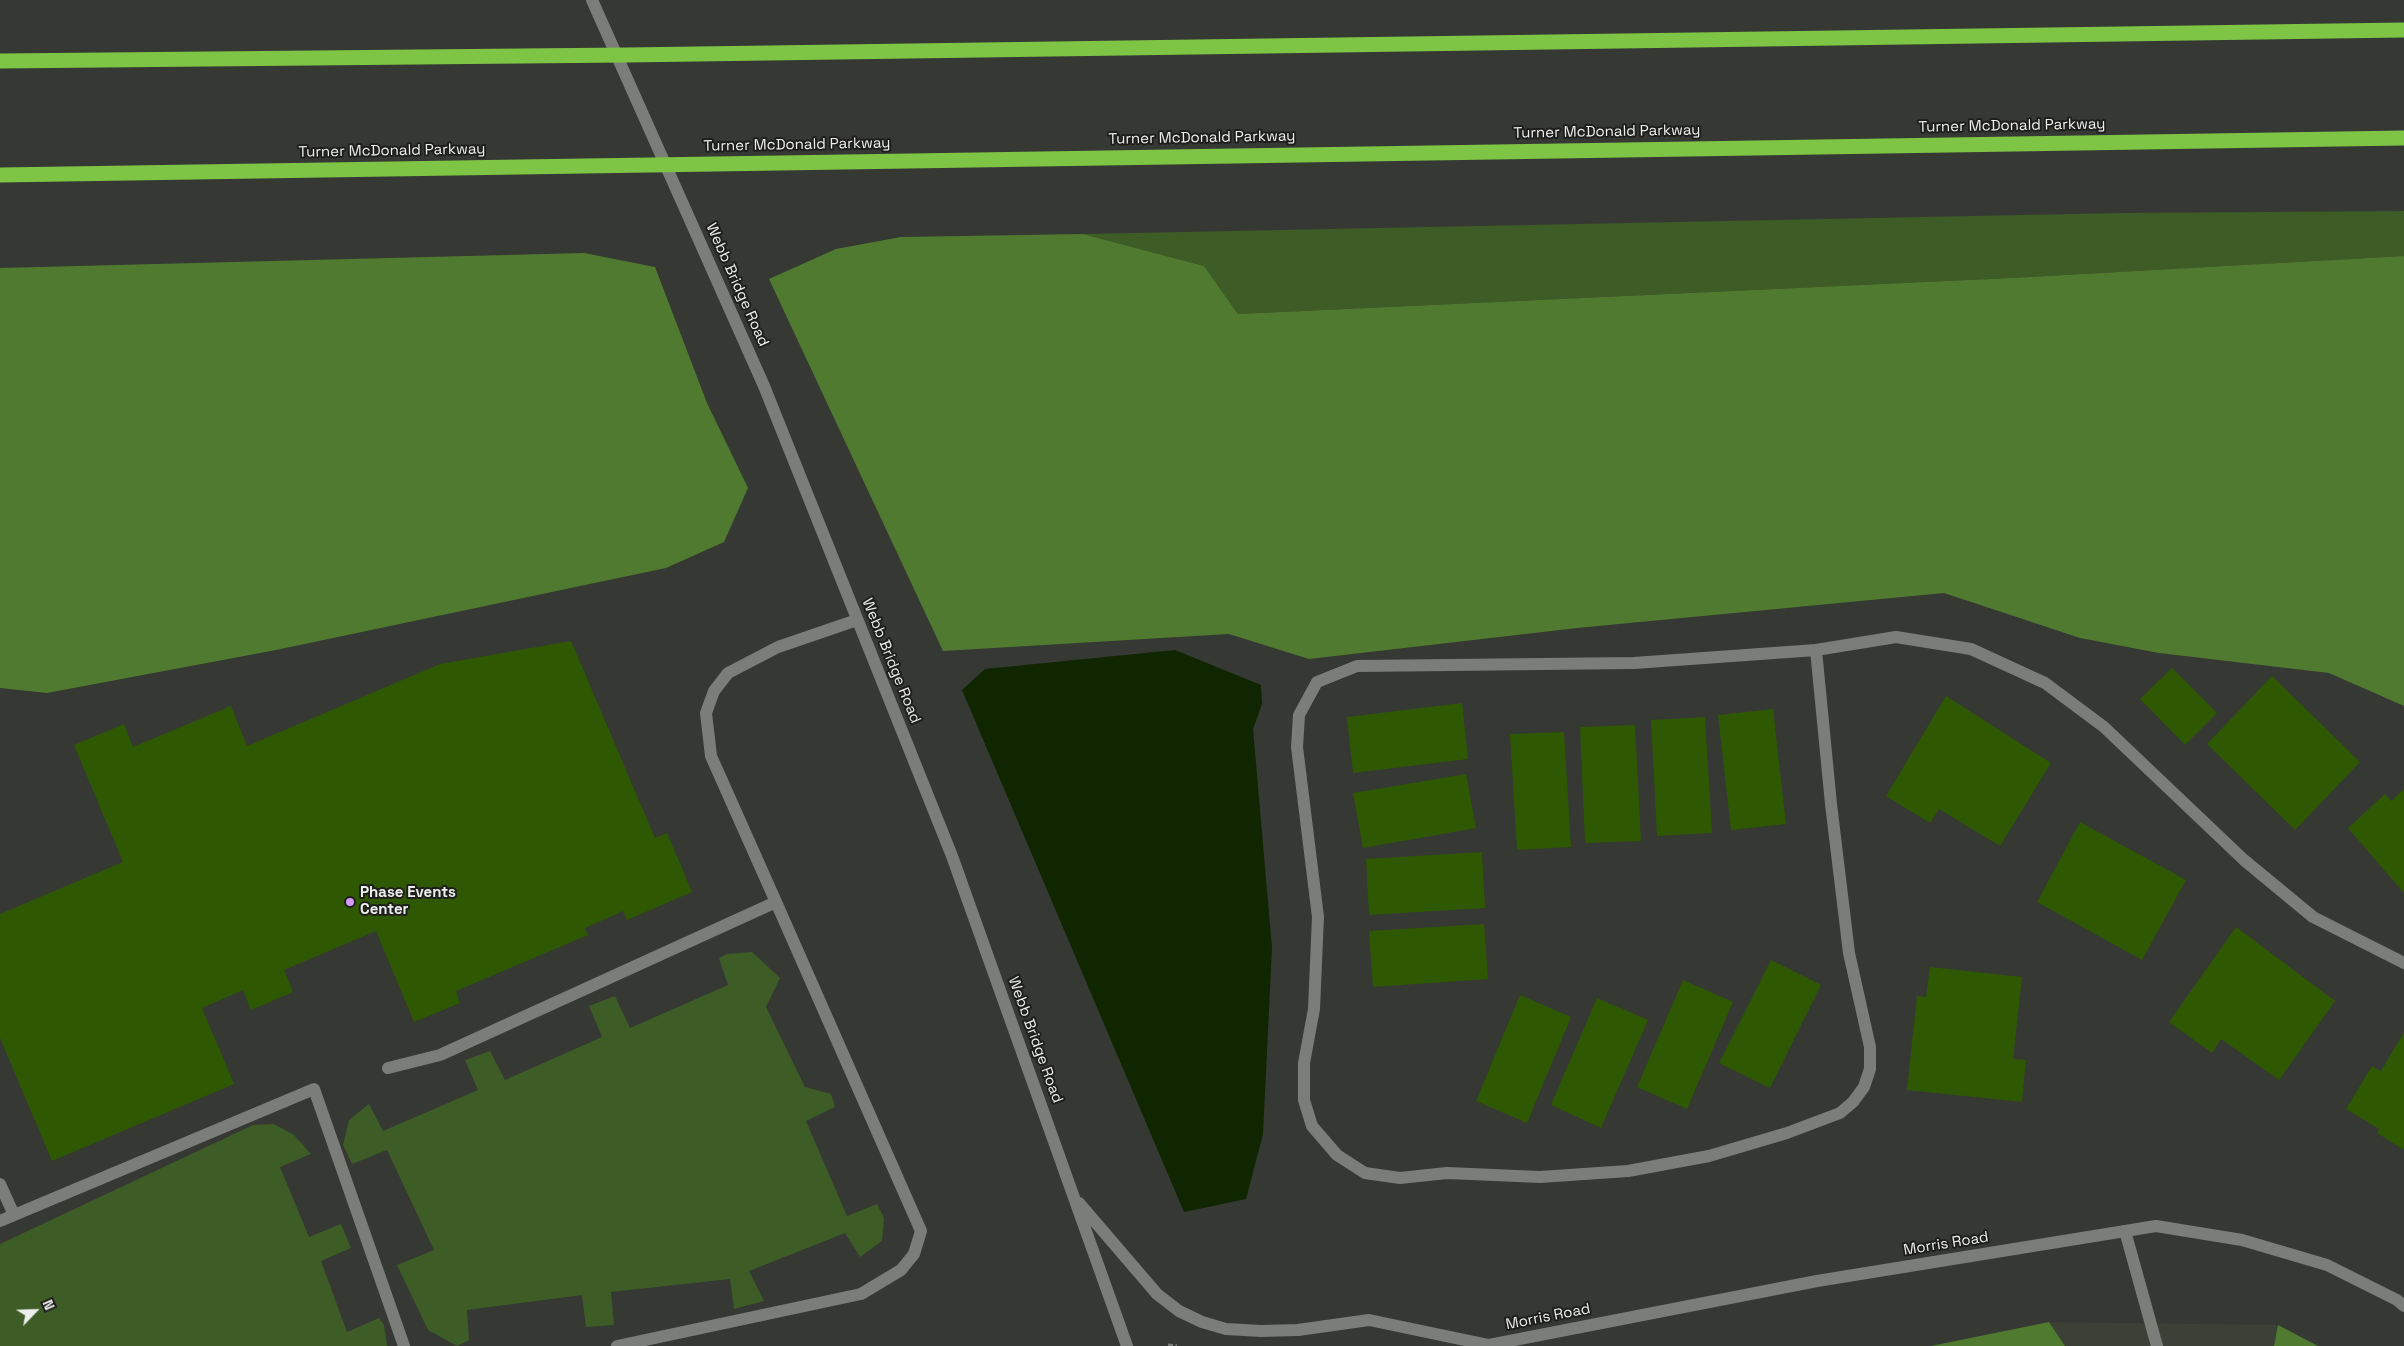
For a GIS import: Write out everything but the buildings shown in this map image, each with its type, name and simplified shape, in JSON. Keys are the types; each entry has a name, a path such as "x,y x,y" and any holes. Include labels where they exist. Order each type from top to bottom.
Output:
{"highway":[{"path":"0,61 666,54 2404,30"},
{"name":"Turner McDonald Parkway","path":"0,175 2404,138"}],"street":[{"name":"Webb Bridge Road","path":"592,0 764,386 952,856 1127,1346"},
{"path":"617,1346 861,1294 901,1270 914,1254 921,1230 711,756 706,713 714,691 728,673 778,647 857,620"},
{"path":"1816,650 1849,953 1870,1047 1870,1069 1864,1086 1853,1102 1840,1113 1787,1133 1709,1156 1628,1171 1540,1177 1447,1173 1400,1178 1366,1173 1337,1155 1312,1126 1304,1100 1304,1063 1314,1009 1318,918 1297,747 1298,714 1318,682 1357,666 1634,663 1816,650 1896,637 1970,649 2046,683 2104,727 2244,860 2313,917 2404,963"},
{"path":"388,1068 440,1055 776,902"},
{"path":"0,1221 314,1090 404,1346"},
{"path":"0,1184 14,1215"},
{"path":"1074,1197 1157,1294 1179,1311 1202,1322 1226,1329 1261,1331 1298,1330 1370,1320 1486,1345"},
{"name":"Morris Road","path":"1486,1345 1818,1281 2156,1226 2242,1240 2327,1265 2398,1300 2404,1306"},
{"path":"2125,1231 2157,1346"}],"path":[{"path":"1168,1344 1177,1346"}],"shaded area":[{"path":"2404,211 2404,256 2011,278 1238,314 1204,266 1083,234 2121,213"},
{"path":"1175,650 1261,685 1262,704 1253,729 1272,948 1263,1134 1246,1199 1184,1212 962,690 985,669"},
{"path":"752,952 780,978 766,1007 805,1087 831,1094 835,1107 806,1121 847,1216 877,1204 884,1218 882,1241 860,1257 845,1233 749,1271 764,1301 734,1309 730,1279 611,1292 614,1325 586,1327 582,1295 467,1310 469,1340 457,1346 428,1330 397,1265 434,1250 387,1150 352,1164 343,1145 349,1120 369,1104 383,1131 478,1090 465,1060 490,1051 505,1080 602,1037 589,1006 615,996 630,1028 728,985 719,958 727,954"},
{"path":"274,1124 294,1135 311,1154 280,1167 309,1237 341,1224 351,1248 321,1261 347,1332 379,1318 384,1325 387,1346 0,1346 0,1244 253,1125"},
{"path":"2049,1322 2278,1325 2274,1346 2065,1346"}],"green space":[{"path":"1083,234 1204,266 1238,314 2011,278 2404,256 2404,706 2329,673 2159,653 2080,638 1944,593 1577,628 1309,659 1229,634 943,651 769,279 836,249 901,237"},
{"path":"584,253 655,267 707,403 748,488 724,542 666,568 276,650 47,693 0,688 0,268"},
{"path":"2049,1322 2065,1346 1931,1346"},
{"path":"2278,1325 2318,1346 2274,1346"}],"place":[{"name":"Phase Events Center","path":"350,902"}]}
